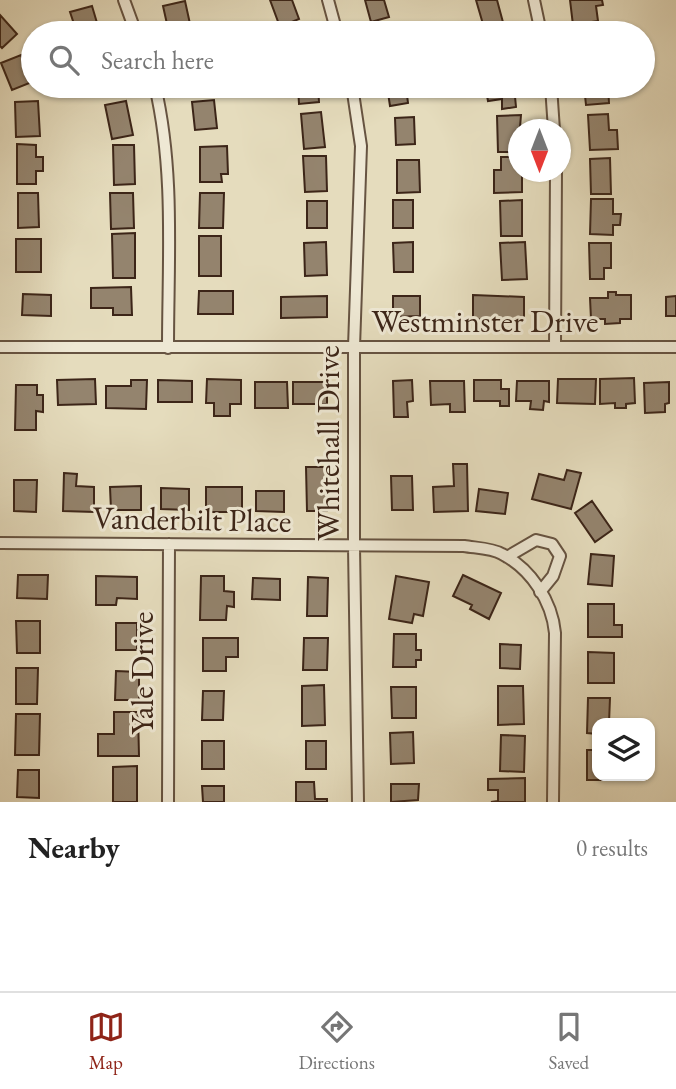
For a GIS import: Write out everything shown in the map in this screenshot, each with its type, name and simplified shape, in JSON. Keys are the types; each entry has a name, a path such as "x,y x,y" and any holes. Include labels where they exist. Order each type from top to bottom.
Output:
{"street":[{"path":"124,0 132,21"},
{"path":"328,0 334,21"},
{"path":"534,0 538,21"},
{"path":"158,98 168,167 168,348"},
{"name":"Whitehall Drive","path":"354,98 360,146 354,347 354,547 359,802"},
{"path":"552,98 553,119"},
{"path":"555,347 556,182"},
{"name":"Westminster Drive","path":"0,347 676,347"},
{"path":"507,557 536,540 552,544 560,556 553,576 540,592"},
{"name":"Vanderbilt Place","path":"0,543 464,546 500,552 527,571 553,616 553,802"},
{"name":"Yale Drive","path":"167,802 169,544"}],"building":[{"path":"270,0 292,0 299,19 278,21"},
{"path":"365,0 384,0 389,17 371,21"},
{"path":"476,0 497,0 503,21 482,21"},
{"path":"570,0 602,0 603,5 596,6 598,21 573,21"},
{"path":"185,1 189,21 166,21 163,6"},
{"path":"92,6 96,21 73,21 70,12"},
{"path":"0,15 17,34 2,48 0,46"},
{"path":"21,55 21,86 12,90 1,63"},
{"path":"299,98 319,98 319,102 299,104"},
{"path":"389,98 407,98 408,103 390,106"},
{"path":"487,98 515,98 516,107 502,109 502,99 488,101"},
{"path":"585,98 609,98 609,103 586,105"},
{"path":"214,100 217,128 195,130 192,102"},
{"path":"38,101 40,136 16,137 15,102"},
{"path":"126,101 133,135 112,139 105,105"},
{"path":"321,112 325,147 304,149 301,114"},
{"path":"608,114 609,130 617,130 618,149 590,150 588,115"},
{"path":"521,115 521,119 508,119 508,152 498,152 497,116"},
{"path":"414,117 415,144 396,145 395,118"},
{"path":"17,144 36,145 36,157 43,157 43,171 36,171 36,184 17,184"},
{"path":"113,145 134,145 135,184 114,185"},
{"path":"227,146 228,174 221,174 222,182 200,182 200,147"},
{"path":"303,156 326,156 327,191 305,192"},
{"path":"501,157 508,157 508,182 522,182 522,192 494,193 494,170 501,170"},
{"path":"610,158 611,194 591,194 590,159"},
{"path":"397,160 419,160 420,192 397,193"},
{"path":"18,193 38,193 39,227 18,228"},
{"path":"110,193 133,193 134,228 111,229"},
{"path":"200,193 224,193 223,228 199,228"},
{"path":"591,199 613,199 613,214 621,214 620,225 613,225 613,235 590,234"},
{"path":"393,200 413,200 413,228 393,228"},
{"path":"522,200 522,236 501,236 500,201"},
{"path":"307,201 327,201 327,228 307,228"},
{"path":"135,233 135,278 113,278 112,234"},
{"path":"199,236 221,236 221,276 199,276"},
{"path":"16,239 41,239 41,272 16,272"},
{"path":"326,242 327,275 305,276 304,243"},
{"path":"413,242 413,272 394,272 393,243"},
{"path":"525,242 527,279 502,280 500,243"},
{"path":"589,243 611,243 611,268 604,268 604,279 590,279"},
{"path":"131,287 132,315 113,315 113,308 91,308 91,288"},
{"path":"199,291 233,291 233,314 198,314"},
{"path":"608,292 631,295 631,319 605,324 605,319 591,319 590,298 608,298"},
{"path":"23,294 51,295 51,316 22,315"},
{"path":"473,295 524,297 524,322 473,319"},
{"path":"327,296 327,317 281,318 281,297"},
{"path":"393,296 420,296 420,316 393,317"},
{"path":"676,296 676,316 666,316 666,297"},
{"path":"634,378 635,403 626,404 626,408 615,408 615,403 600,404 600,379"},
{"path":"95,379 96,404 58,405 57,380"},
{"path":"207,379 241,380 241,404 230,404 230,416 214,416 214,403 206,403"},
{"path":"558,379 596,379 595,404 557,403"},
{"path":"131,380 147,380 146,409 106,408 106,386 131,386"},
{"path":"158,380 192,381 192,402 158,402"},
{"path":"412,380 413,401 407,402 408,417 394,417 393,381"},
{"path":"474,380 501,380 501,389 509,389 509,406 500,406 500,401 474,401"},
{"path":"430,381 464,381 465,412 450,412 450,404 431,405"},
{"path":"517,381 549,381 549,402 544,401 543,410 530,409 531,401 516,401"},
{"path":"255,382 287,382 288,408 255,408"},
{"path":"293,382 327,382 327,404 293,404"},
{"path":"669,382 669,403 665,404 665,412 645,413 644,383"},
{"path":"16,385 37,385 37,395 43,395 43,412 36,411 36,430 15,430"},
{"path":"453,464 467,464 468,511 434,512 433,487 454,486"},
{"path":"306,467 330,467 330,486 326,486 327,511 307,511"},
{"path":"567,470 581,473 571,509 532,499 539,474 564,480"},
{"path":"64,473 77,474 76,486 94,487 94,512 63,511"},
{"path":"391,476 412,476 413,510 392,510"},
{"path":"14,480 37,480 36,512 14,511"},
{"path":"141,486 141,510 111,510 110,487"},
{"path":"206,487 242,487 242,512 206,512"},
{"path":"161,488 189,489 189,510 161,509"},
{"path":"479,489 508,493 505,514 476,511"},
{"path":"256,491 284,491 284,512 256,511"},
{"path":"592,501 612,530 595,542 575,513"},
{"path":"591,554 614,556 612,586 588,584"},
{"path":"18,575 48,575 47,599 17,598"},
{"path":"463,575 501,593 489,619 470,609 472,605 453,596"},
{"path":"96,576 137,577 137,599 117,598 116,605 96,605"},
{"path":"201,576 224,576 224,591 234,592 234,607 227,606 226,620 200,620"},
{"path":"396,576 429,582 423,616 414,614 412,623 389,619"},
{"path":"308,577 328,578 327,616 307,616"},
{"path":"253,578 280,579 280,600 252,599"},
{"path":"588,604 614,604 614,625 622,625 622,637 588,637"},
{"path":"16,621 40,621 40,653 17,653"},
{"path":"116,623 137,623 137,650 116,650"},
{"path":"394,634 416,634 416,650 421,650 421,660 416,660 416,667 393,667"},
{"path":"203,638 238,638 238,657 226,657 226,671 203,671"},
{"path":"304,638 328,638 327,670 303,670"},
{"path":"500,644 521,645 520,669 500,668"},
{"path":"588,652 614,653 614,683 588,683"},
{"path":"16,668 38,668 37,704 16,704"},
{"path":"116,671 139,672 139,700 115,700"},
{"path":"324,685 325,725 302,726 302,686"},
{"path":"498,686 523,686 524,724 498,725"},
{"path":"391,687 416,687 416,718 392,718"},
{"path":"203,691 224,691 223,720 202,720"},
{"path":"588,698 610,698 609,718 592,718 592,734 587,733"},
{"path":"114,712 138,712 139,756 98,756 98,734 114,734"},
{"path":"16,714 40,714 39,755 15,755"},
{"path":"413,732 414,763 391,764 390,733"},
{"path":"501,735 525,736 524,772 500,771"},
{"path":"202,741 224,741 224,769 202,769"},
{"path":"306,741 326,741 326,769 306,769"},
{"path":"587,750 592,750 592,780 587,780"},
{"path":"137,766 137,802 113,802 113,767"},
{"path":"18,770 39,770 39,798 17,797"},
{"path":"525,778 525,802 491,802 498,801 498,790 488,790 488,779"},
{"path":"296,782 314,782 315,799 327,799 327,802 296,802"},
{"path":"391,784 419,784 418,800 391,802"},
{"path":"202,786 224,786 224,802 203,802"}]}
